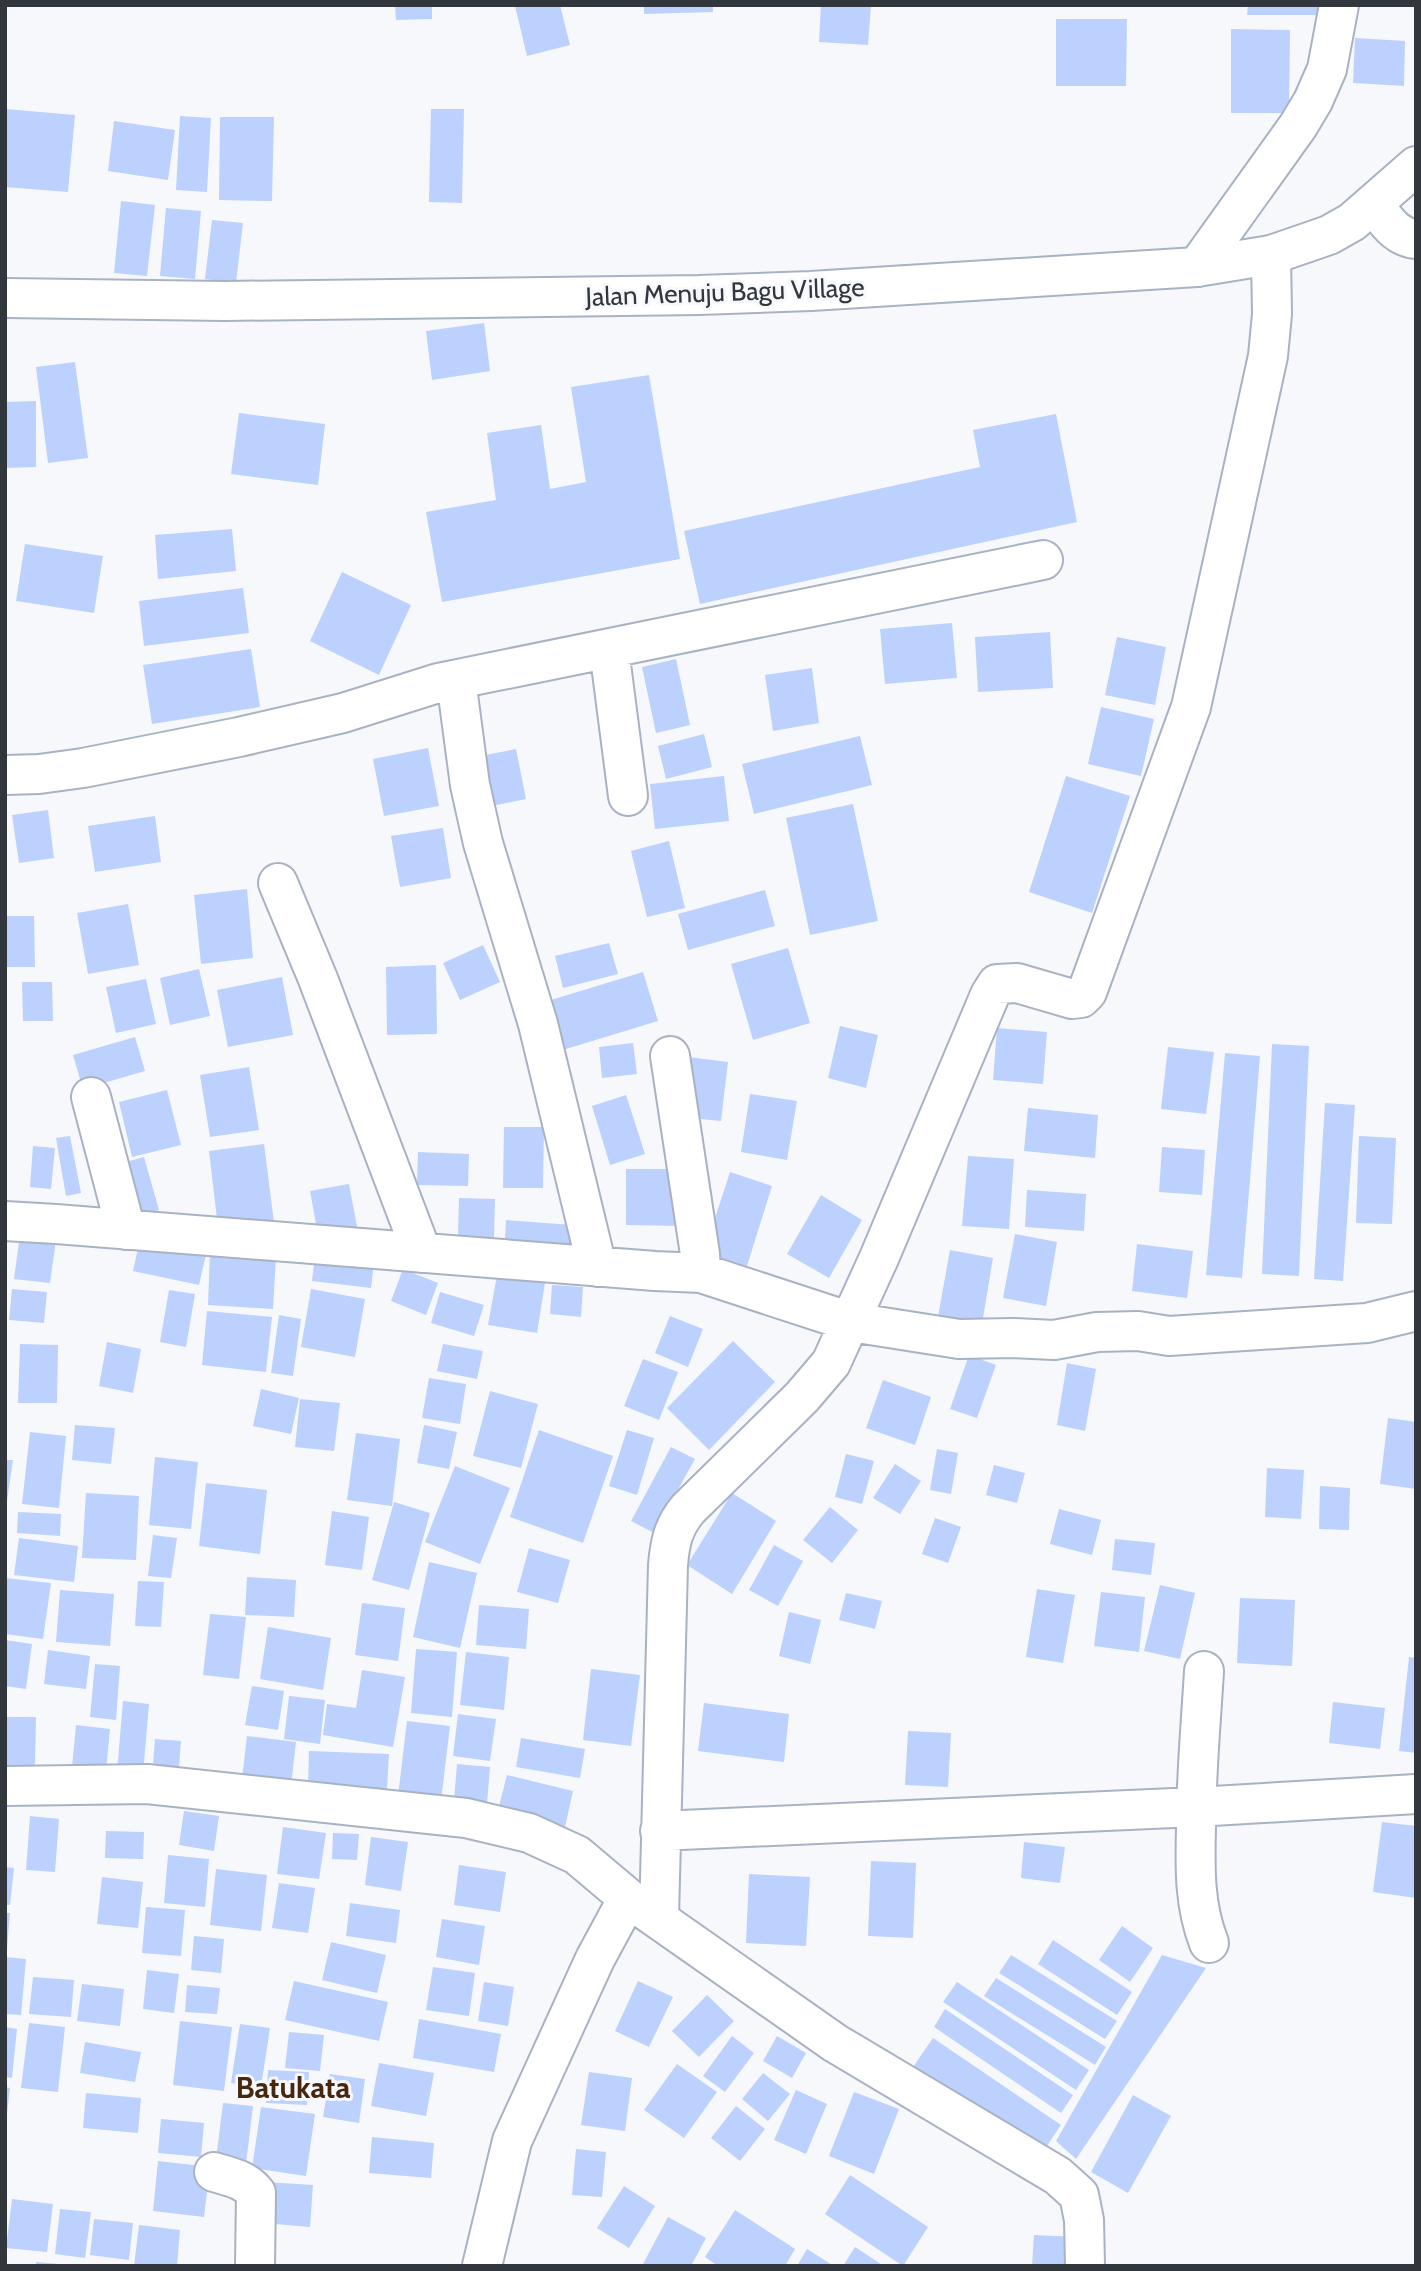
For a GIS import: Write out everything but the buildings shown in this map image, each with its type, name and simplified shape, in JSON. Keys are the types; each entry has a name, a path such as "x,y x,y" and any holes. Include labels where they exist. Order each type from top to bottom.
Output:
{"street":[{"path":"482,2266 512,2141 594,1959 642,1907 660,1831 668,1565 672,1534 677,1522 818,1381 831,1363 997,984 1017,983 1072,999 1081,998 1087,992 1191,707 1268,356 1272,314 1237,261 1327,69 1339,5"},
{"name":"Jalan Menuju Bagu Village","path":"5,298 225,301 699,295 824,290 1237,261 1329,235 1374,205 1416,166"},
{"path":"1374,205 1395,233 1416,239"},
{"path":"5,775 83,768 239,737 343,713 438,683 1043,560"},
{"path":"609,649 628,796"},
{"path":"456,680 470,785 483,843 538,1024 597,1267"},
{"path":"278,883 318,979 422,1253"},
{"path":"670,1056 701,1273"},
{"path":"90,1097 127,1230"},
{"path":"5,1221 701,1273 851,1322 959,1339 1054,1340 1097,1332 1138,1331 1169,1336 1367,1323 1416,1311"},
{"path":"1204,1671 1196,1807 1195,1882 1199,1916 1209,1943"},
{"path":"5,1786 147,1784 466,1818 529,1833 577,1855 642,1907 835,2043 1058,2176 1079,2194 1084,2220 1085,2266"},
{"path":"660,1831 1196,1807 1416,1794"},
{"path":"214,2172 240,2179 256,2193 255,2266"}],"district":[{"name":"Batukata","path":"293,2087"}]}
